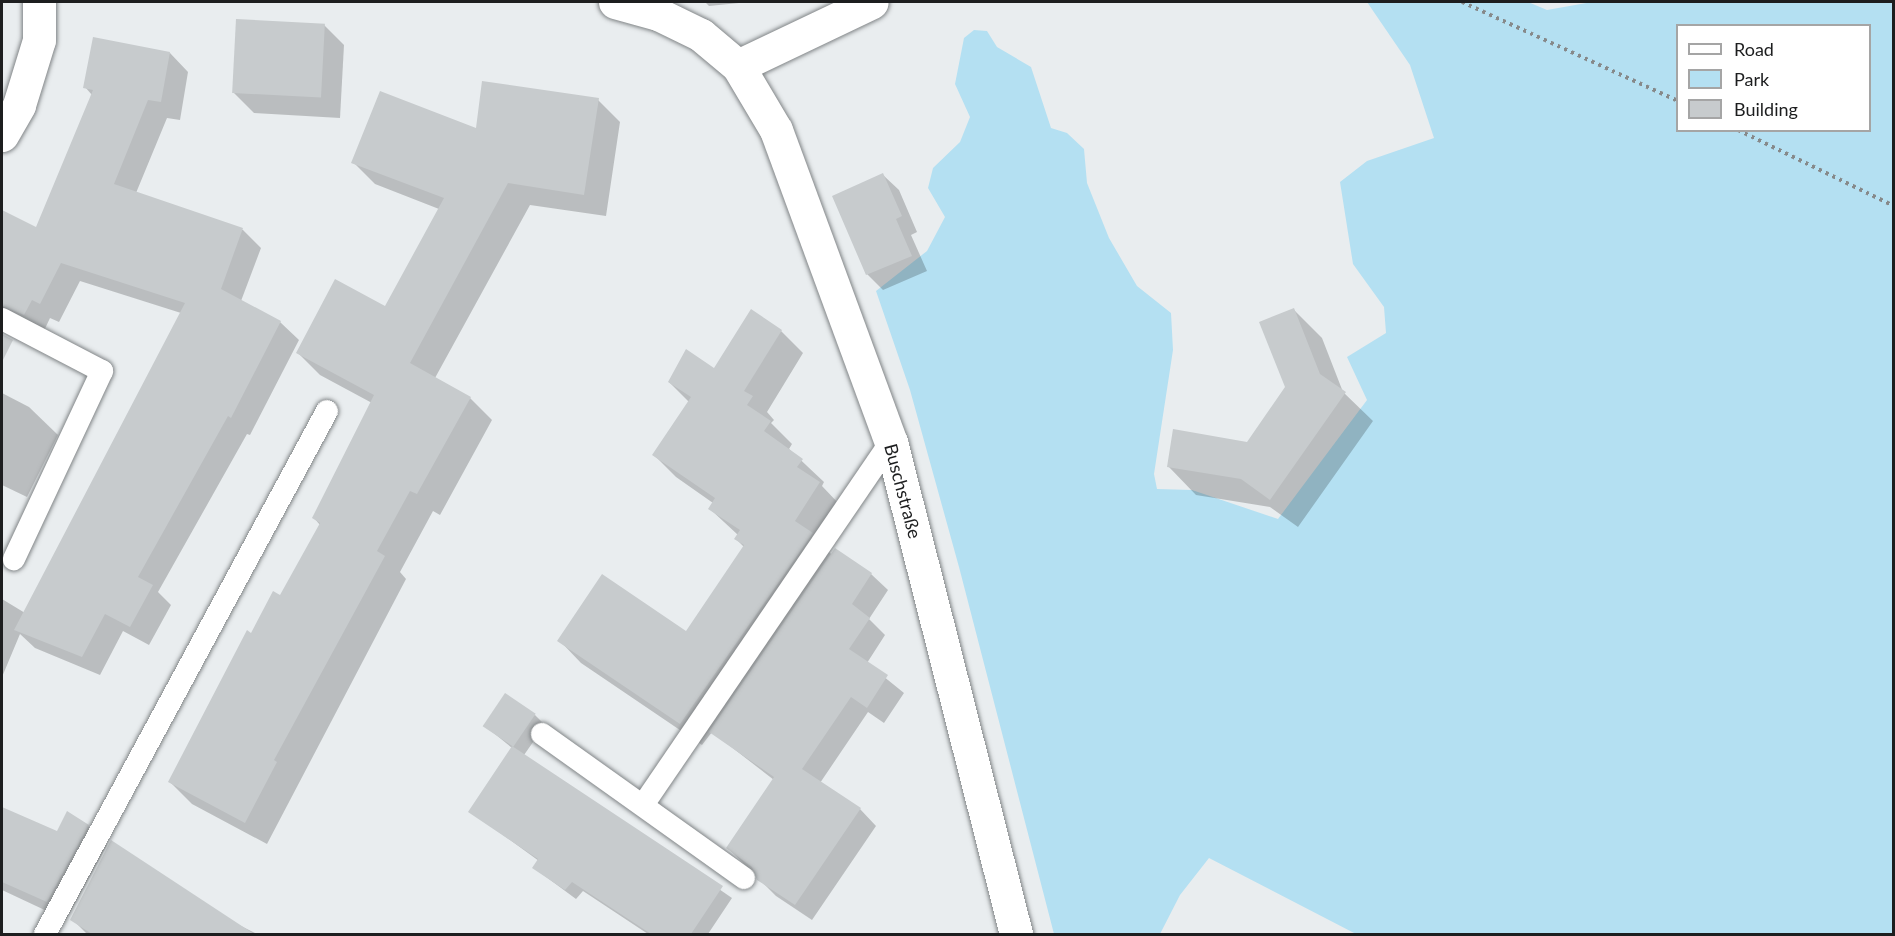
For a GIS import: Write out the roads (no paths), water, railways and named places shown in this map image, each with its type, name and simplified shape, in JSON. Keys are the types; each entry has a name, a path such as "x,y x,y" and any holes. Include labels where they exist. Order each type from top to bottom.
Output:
{"street":[{"path":"2,135 19,105 39,40 39,2"},
{"name":"Buschstraße","path":"615,2 658,14 701,35 738,66 776,130 891,442 1016,934"},
{"path":"738,66 872,2"}],"lane":[{"path":"2,319 102,371 14,559"},
{"path":"45,934 327,411"},
{"path":"643,806 891,442"},
{"path":"542,734 744,878"}]}
